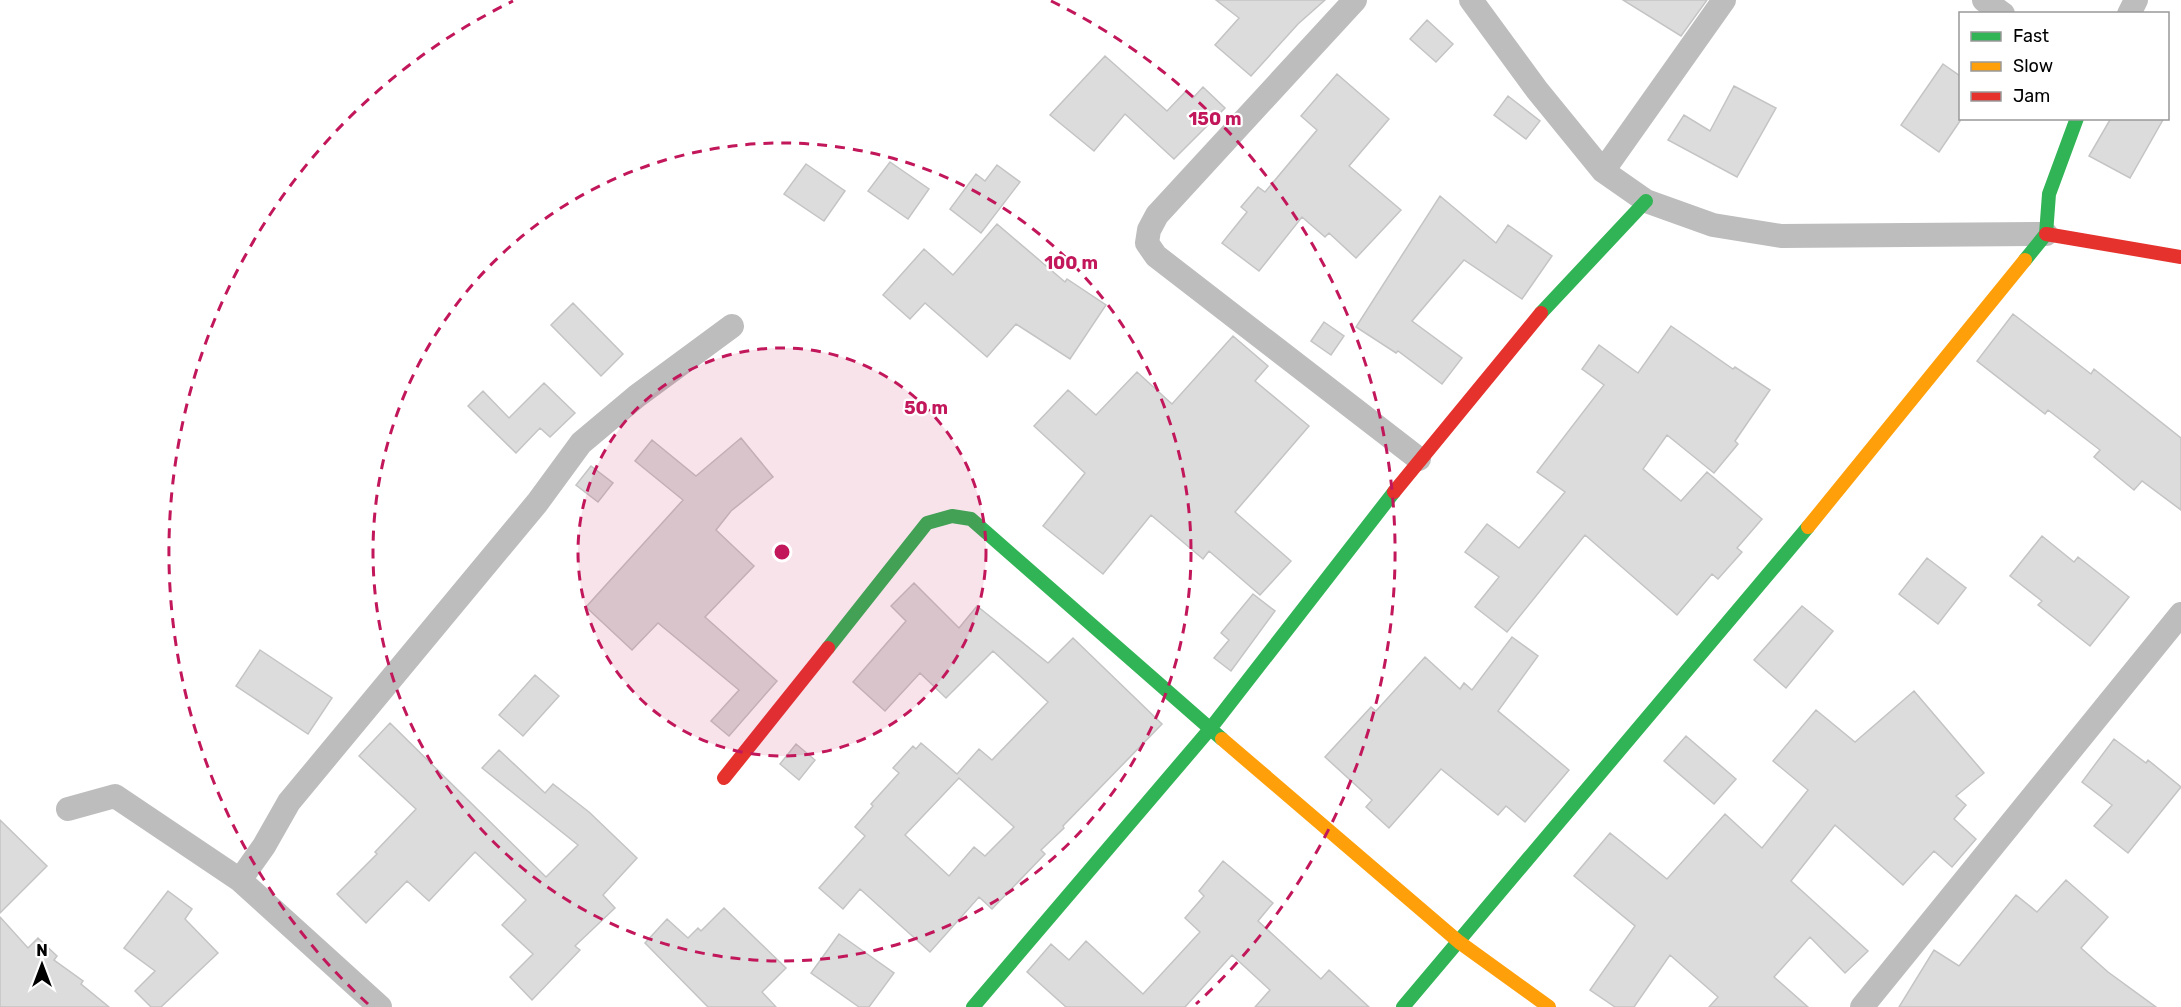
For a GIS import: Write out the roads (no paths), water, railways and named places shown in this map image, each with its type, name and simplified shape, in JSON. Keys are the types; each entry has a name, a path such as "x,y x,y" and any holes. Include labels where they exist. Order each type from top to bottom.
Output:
{"street":[{"path":"1355,0 1157,215 1149,230 1147,243 1156,256 1419,459"},
{"path":"1471,0 1537,90 1603,171 1646,201 1713,225 1781,236 2046,234 2181,257"},
{"path":"1603,171 1724,0"},
{"path":"1984,0 2000,12"},
{"path":"1403,1007 1755,591 2046,234 2049,194 2076,120"},
{"path":"973,1007 1210,729 1419,459 1527,329 1646,201"},
{"path":"240,880 264,846 289,802 537,503 581,443 637,396 732,326"},
{"path":"724,778 927,523 952,516 971,519 986,529 1210,729 1459,942 1549,1007"},
{"path":"1862,1007 2181,614"},
{"path":"68,809 115,795 240,880 380,1007"}]}
